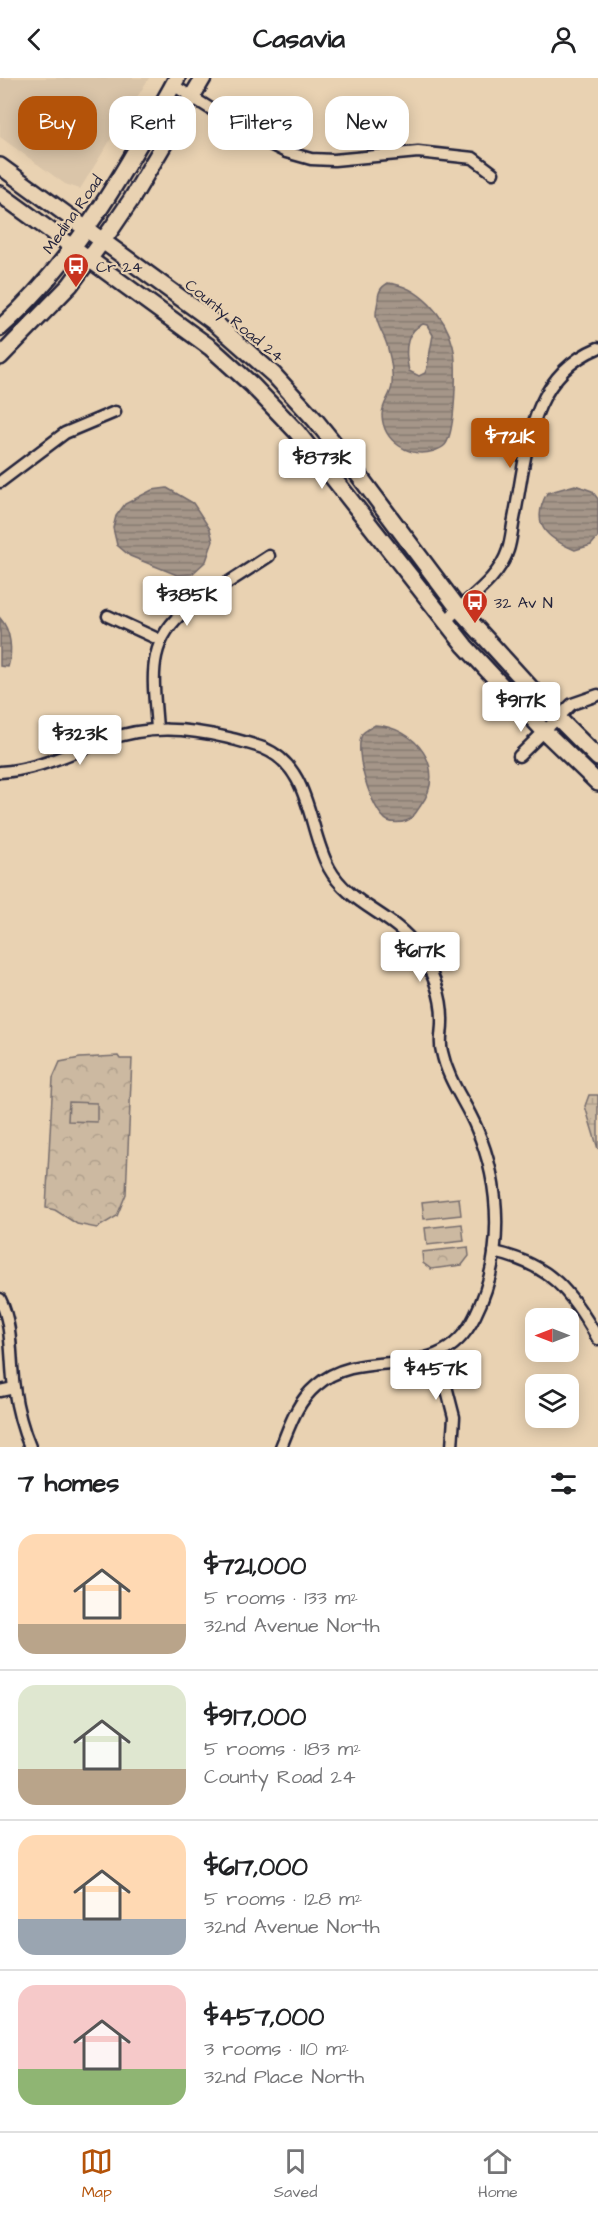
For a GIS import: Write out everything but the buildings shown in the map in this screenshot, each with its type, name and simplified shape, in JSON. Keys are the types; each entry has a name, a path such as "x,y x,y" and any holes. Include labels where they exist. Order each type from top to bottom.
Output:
{"street":[{"path":"175,82 192,96 202,78"},
{"name":"Medina Road","path":"0,328 25,306 86,229 124,170 175,82"},
{"path":"196,99 252,135 286,152 311,159 334,160 408,153 451,155 473,158 494,173"},
{"path":"0,357 70,285 131,200 160,150"},
{"name":"County Road 24","path":"0,166 214,323 275,376 345,457 458,608 558,718 598,758"},
{"path":"0,194 211,348 260,392 297,432 465,646 544,731 598,783"},
{"path":"446,622 494,575 508,550 533,425 537,409 547,389 559,374 577,358 598,348"},
{"path":"0,482 65,433 115,412"},
{"path":"157,729 154,660 165,631 175,618 187,609 269,556"},
{"path":"108,616 160,640"},
{"path":"519,756 572,704 598,695"},
{"path":"0,772 38,766 130,732 157,729 205,732 264,748 288,766 298,780 328,867 338,882 350,895 398,927 413,942 434,980 440,1001 441,1050 450,1080 474,1123 484,1147 490,1170 497,1225 490,1274 476,1315 468,1330 456,1342 438,1355 408,1362 347,1368 330,1376 315,1386 303,1400 281,1447"},
{"path":"494,1252 516,1257 537,1266 555,1278 583,1312 598,1339"},
{"path":"0,1299 8,1323 14,1388 23,1429 30,1447"},
{"path":"438,1355 454,1417 452,1447"},
{"path":"0,1391 14,1388"}],"shaded area":[{"path":"0,78 149,78 138,96 109,96 109,142 80,189 65,184 0,137"},
{"path":"388,283 410,290 430,304 444,324 453,346 455,381 449,438 445,445 434,451 415,452 399,446 392,440 383,424 382,411 391,389 392,372 387,345 376,315 379,293","holes":["423,324 427,325 433,335 427,368 425,373 419,376 409,371 407,344 412,332"]},
{"path":"575,485 592,491 598,499 598,537 591,545 575,550 549,535 544,529 540,513 547,493"},
{"path":"167,488 193,503 210,529 213,541 206,561 192,574 177,575 130,556 117,545 113,528 116,516 125,504 152,490"},
{"path":"0,618 7,628 10,641 8,667 0,666"},
{"path":"375,725 390,727 403,733 414,741 429,764 431,777 428,791 415,815 404,822 390,822 382,815 375,806 365,779 360,741 363,733"}],"green space":[{"path":"118,1056 120,1059 132,1059 126,1194 117,1216 97,1228 77,1224 55,1210 46,1208 53,1078 60,1062 80,1058"},
{"path":"589,1095 598,1095 598,1149 585,1106"},
{"path":"69,1102 97,1103 97,1122 68,1121"},
{"path":"459,1198 461,1215 424,1219 422,1202"},
{"path":"462,1224 464,1241 427,1245 425,1228"},
{"path":"468,1247 469,1256 462,1265 431,1269 423,1263 422,1252"}],"place":[{"name":"Cr 24","path":"76,289"},
{"name":"32 Av N","path":"475,625"}]}
